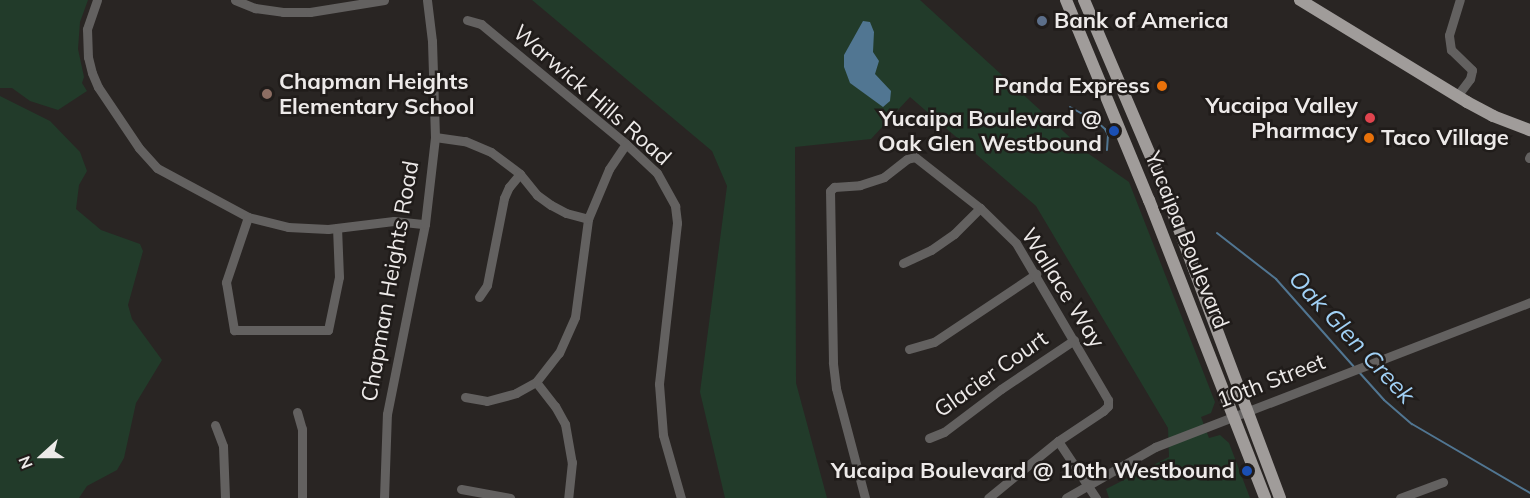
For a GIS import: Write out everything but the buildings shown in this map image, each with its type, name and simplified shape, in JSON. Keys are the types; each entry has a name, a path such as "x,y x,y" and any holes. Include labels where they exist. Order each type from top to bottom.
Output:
{"main road":[{"name":"Yucaipa Boulevard","path":"1066,0 1149,200 1265,498"},
{"name":"Yucaipa Boulevard","path":"1084,0 1159,176 1280,498"},
{"path":"1300,0 1457,96 1493,116 1530,129"}],"street":[{"path":"97,0 87,29 86,47 92,73 98,87 139,148 157,168 248,217 288,227 337,228 394,221 425,224"},
{"path":"235,0 255,8 283,12 310,12 357,2 384,0"},
{"name":"Chapman Heights Road","path":"384,498 387,414 425,224 435,137 433,62 427,0"},
{"path":"1457,96 1470,79 1472,70 1451,50 1449,35 1460,0"},
{"name":"Warwick Hills Road","path":"467,20 481,24 626,144 657,173 675,206 677,223 659,401 663,435 681,498"},
{"path":"435,137 477,145 504,160 520,174 537,195 551,205 566,213 588,219"},
{"path":"465,397 487,401 516,393 536,382 559,353 575,317 588,219 609,169 626,144"},
{"name":"Wallace Way","path":"865,498 836,388 833,362 830,191 834,187 860,185 884,177 907,159 915,157 980,208 1016,243 1108,400 1108,406 1058,441 988,498"},
{"path":"479,297 487,285 504,198 509,187 520,174"},
{"path":"903,263 931,250 954,234 980,208"},
{"path":"248,217 226,282 234,330 328,330 339,278 337,228"},
{"path":"909,349 934,342 1036,274"},
{"name":"10th Street","path":"1066,498 1155,447 1530,302"},
{"name":"Glacier Court","path":"929,438 944,432 1001,389 1074,340"},
{"path":"536,382 555,406 565,424 572,462 568,498"},
{"path":"297,412 302,429 302,498"},
{"path":"214,425 223,446 225,498"},
{"path":"1058,441 1089,484 1096,498"},
{"path":"1400,498 1443,482"},
{"path":"461,489 510,498"}],"green space":[{"path":"0,0 88,0 80,22 78,49 84,77 82,83 87,91 58,110 30,101 12,88 0,88"},
{"path":"532,0 920,0 1086,152 1129,182 1215,402 1211,413 1201,417 1209,438 1220,435 1229,443 1250,498 1109,498 1106,489 1169,457 1168,428 1036,206 910,97 871,139 795,147 796,383 827,498 725,498 700,392 727,186 712,151"},
{"path":"0,96 50,121 80,152 87,171 79,185 76,209 101,230 140,244 143,251 128,305 132,319 162,360 136,403 124,458 117,470 87,486 79,498 0,498"}],"water":[{"path":"863,21 870,22 874,32 873,52 879,61 875,74 891,91 890,101 883,107 850,83 844,67 844,55"}],"waterway":[{"name":"Oak Glen Creek","path":"1070,107 1105,129 1108,135 1107,150"},
{"name":"Oak Glen Creek","path":"1217,233 1276,279 1354,367"},
{"name":"Oak Glen Creek","path":"1358,371 1384,400 1412,424 1530,493"}],"place":[{"name":"Bank of America","path":"1042,21"},
{"name":"Panda Express","path":"1162,86"},
{"name":"Chapman Heights Elementary School","path":"267,94"},
{"name":"Yucaipa Valley Pharmacy","path":"1370,118"},
{"name":"Yucaipa Boulevard @ Oak Glen Westbound","path":"1114,131"},
{"name":"Taco Village","path":"1369,138"},
{"name":"Yucaipa Boulevard @ 10th Westbound","path":"1247,471"}]}
